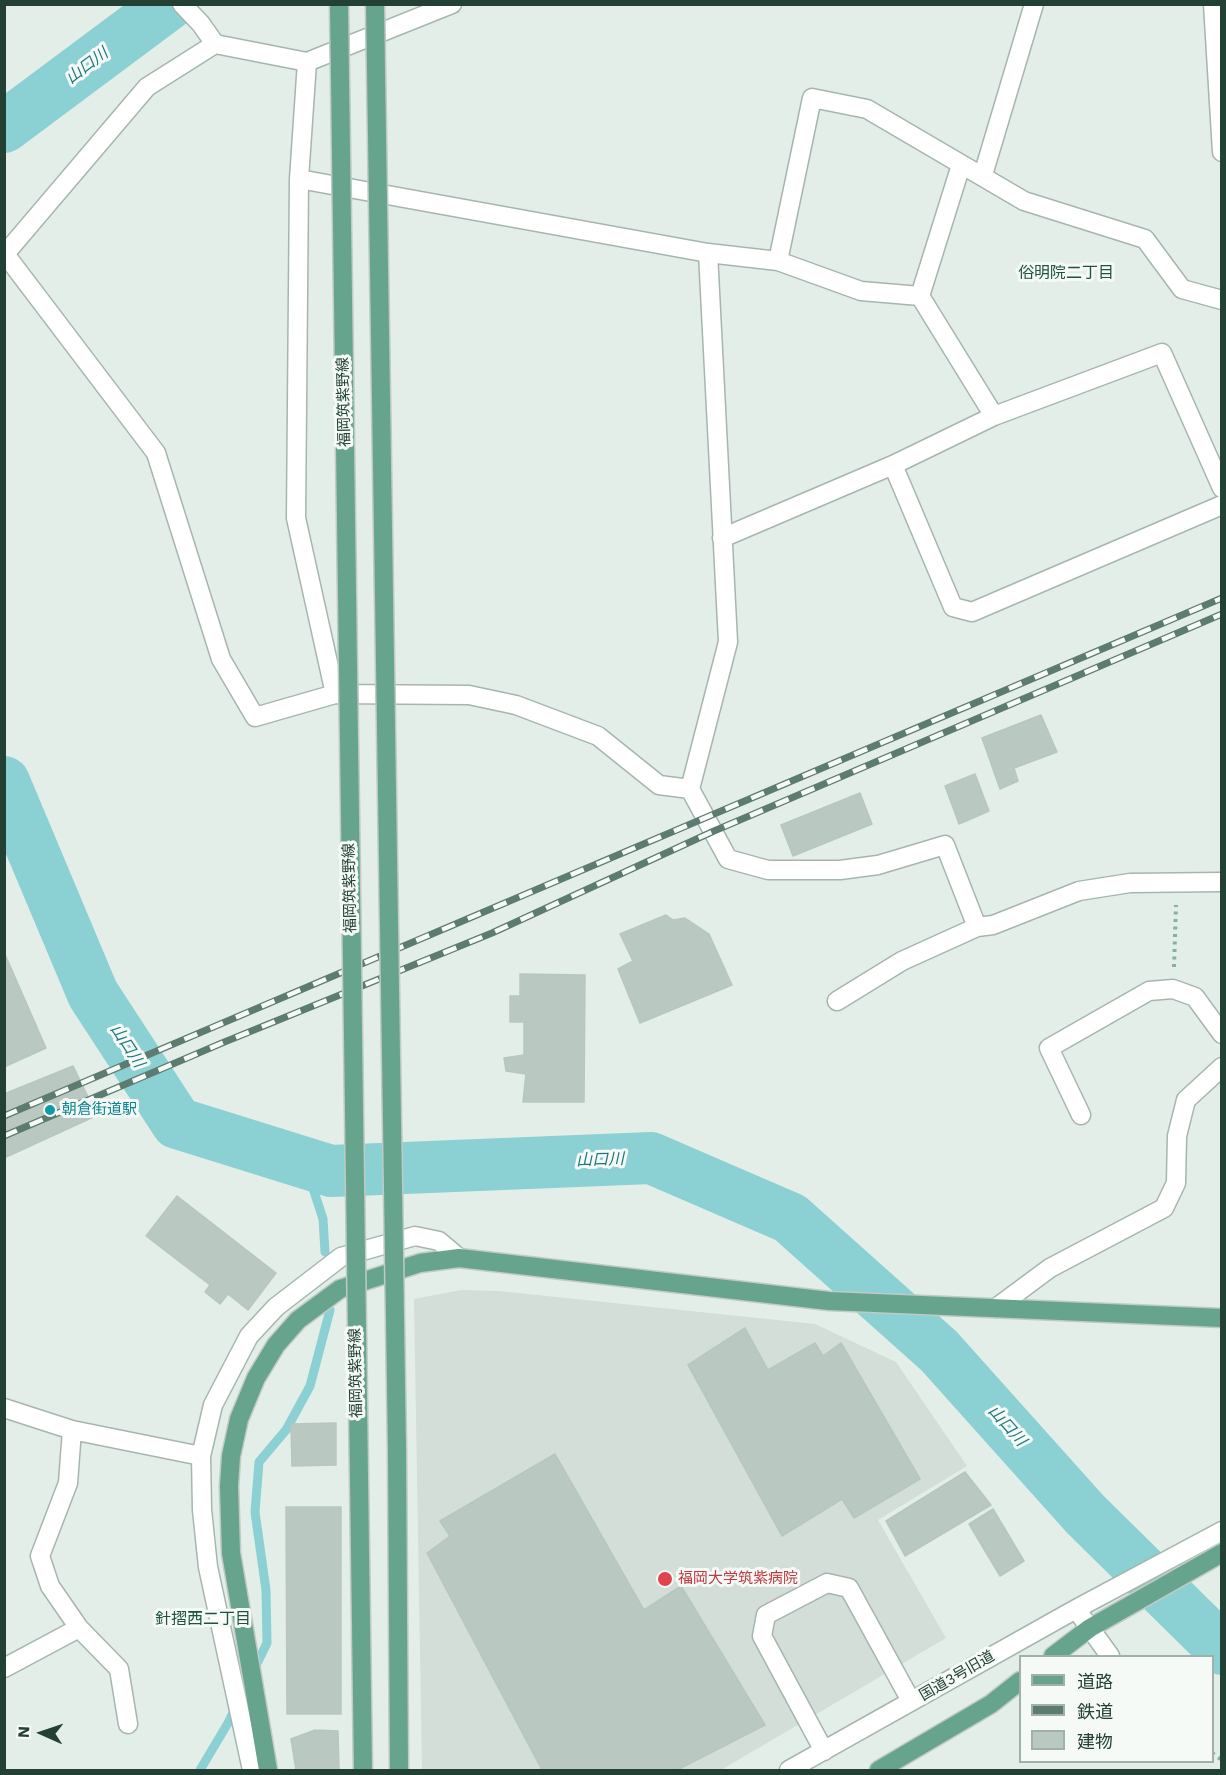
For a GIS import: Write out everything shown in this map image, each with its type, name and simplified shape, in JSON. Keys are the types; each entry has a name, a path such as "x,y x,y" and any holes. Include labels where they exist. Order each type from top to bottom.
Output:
{"main road":[{"name":"福岡筑紫野線","path":"339,4 363,1770"},
{"path":"375,4 396,1413 399,1770"},
{"path":"268,1770 231,1553 230,1476 239,1419 256,1378 276,1345 298,1320 340,1289 420,1263 459,1258 829,1301 1221,1318"},
{"path":"1054,1655 1095,1625 1219,1555"},
{"path":"879,1770 991,1704 1019,1682"}],"street":[{"path":"182,4 201,24 215,44"},
{"path":"452,4 307,62 215,44 147,87 5,254 156,453 221,659 255,717 335,694 469,695 516,705 598,736 659,785 690,789"},
{"path":"983,176 1034,4"},
{"path":"1213,4 1221,152"},
{"path":"307,62 299,179 296,518 335,694"},
{"path":"778,261 812,98 867,109 1024,201 1145,239 1182,289 1221,300"},
{"path":"961,165 920,296 994,416"},
{"path":"299,179 708,253 778,261 861,291 920,296"},
{"path":"708,253 728,642 690,789 728,859 768,870 840,870 878,865 945,845 977,927"},
{"path":"722,538 893,465 994,416 1162,352 1221,488"},
{"path":"893,465 953,607 972,612 1221,505"},
{"path":"837,1001 902,961 977,927 993,926 1079,891 1130,883 1221,882"},
{"path":"1081,1114 1049,1048 1149,992 1173,989 1194,997 1221,1034"},
{"path":"996,1308 1050,1268 1164,1208 1176,1183 1178,1136 1186,1100 1221,1067"},
{"path":"252,1770 208,1567 202,1510 201,1456 213,1405 244,1345 276,1307 341,1257 415,1236 439,1241 459,1258"},
{"path":"4,1408 72,1430 201,1456"},
{"path":"72,1430 68,1483 40,1556 50,1586 79,1628 119,1669 128,1724"},
{"name":"国道3号旧道","path":"789,1770 1084,1605 1221,1532"},
{"path":"824,1751 762,1636 766,1615 827,1583 849,1588 912,1701"},
{"path":"1084,1605 1110,1655"},
{"path":"4,1668 79,1628"}],"path":[{"path":"1173,989 1177,882"}],"shaded area":[{"name":"福岡大学筑紫病院","path":"461,1290 499,1291 815,1324 896,1362 967,1466 878,1520 946,1638 721,1770 422,1770 414,1299"}],"building":[{"path":"1041,715 1057,752 1014,768 1018,781 1000,789 982,738"},
{"path":"975,774 989,811 959,824 945,786"},
{"path":"860,793 872,824 793,856 781,825"},
{"path":"666,915 673,920 685,918 709,934 732,985 640,1023 618,969 633,961 620,934"},
{"path":"4,952 46,1048 4,1067"},
{"path":"520,974 585,975 584,1102 523,1102 526,1074 506,1071 504,1058 524,1055 524,1022 510,1022 510,996 520,996"},
{"name":"朝倉街道駅","path":"73,1066 92,1105 100,1114 4,1158 4,1094"},
{"path":"177,1196 276,1273 248,1310 228,1294 220,1304 205,1292 210,1285 146,1236"},
{"path":"745,1328 768,1370 815,1343 823,1356 841,1343 920,1479 854,1518 842,1499 782,1536 688,1365"},
{"path":"336,1423 336,1465 292,1466 291,1424"},
{"path":"555,1454 644,1610 681,1586 765,1725 677,1770 542,1770 427,1553 450,1536 440,1521"},
{"path":"965,1472 991,1505 905,1556 886,1521"},
{"path":"286,1507 341,1507 341,1714 287,1714"},
{"path":"993,1509 1024,1561 1000,1576 969,1524"},
{"path":"315,1730 338,1731 339,1770 296,1770 291,1739"}],"waterway":[{"name":"山口川","path":"4,127 169,4"},
{"name":"山口川","path":"4,782 93,994 177,1123 331,1171 651,1158 790,1218 939,1351 1085,1514 1222,1649"},
{"path":"299,1161 311,1182 323,1219 325,1252"},
{"path":"200,1770 228,1723 267,1643 266,1590 255,1512 259,1462 286,1430 310,1386 330,1310"}],"railway":[{"path":"4,1116 1222,598"},
{"path":"4,1136 222,1043 492,933 714,831 1222,614"}],"place":[{"name":"朝倉街道駅","path":"50,1110"},
{"name":"福岡大学筑紫病院","path":"665,1579"}],"district":[{"name":"俗明院二丁目","path":"1066,273"},
{"name":"針摺西二丁目","path":"203,1619"}]}
